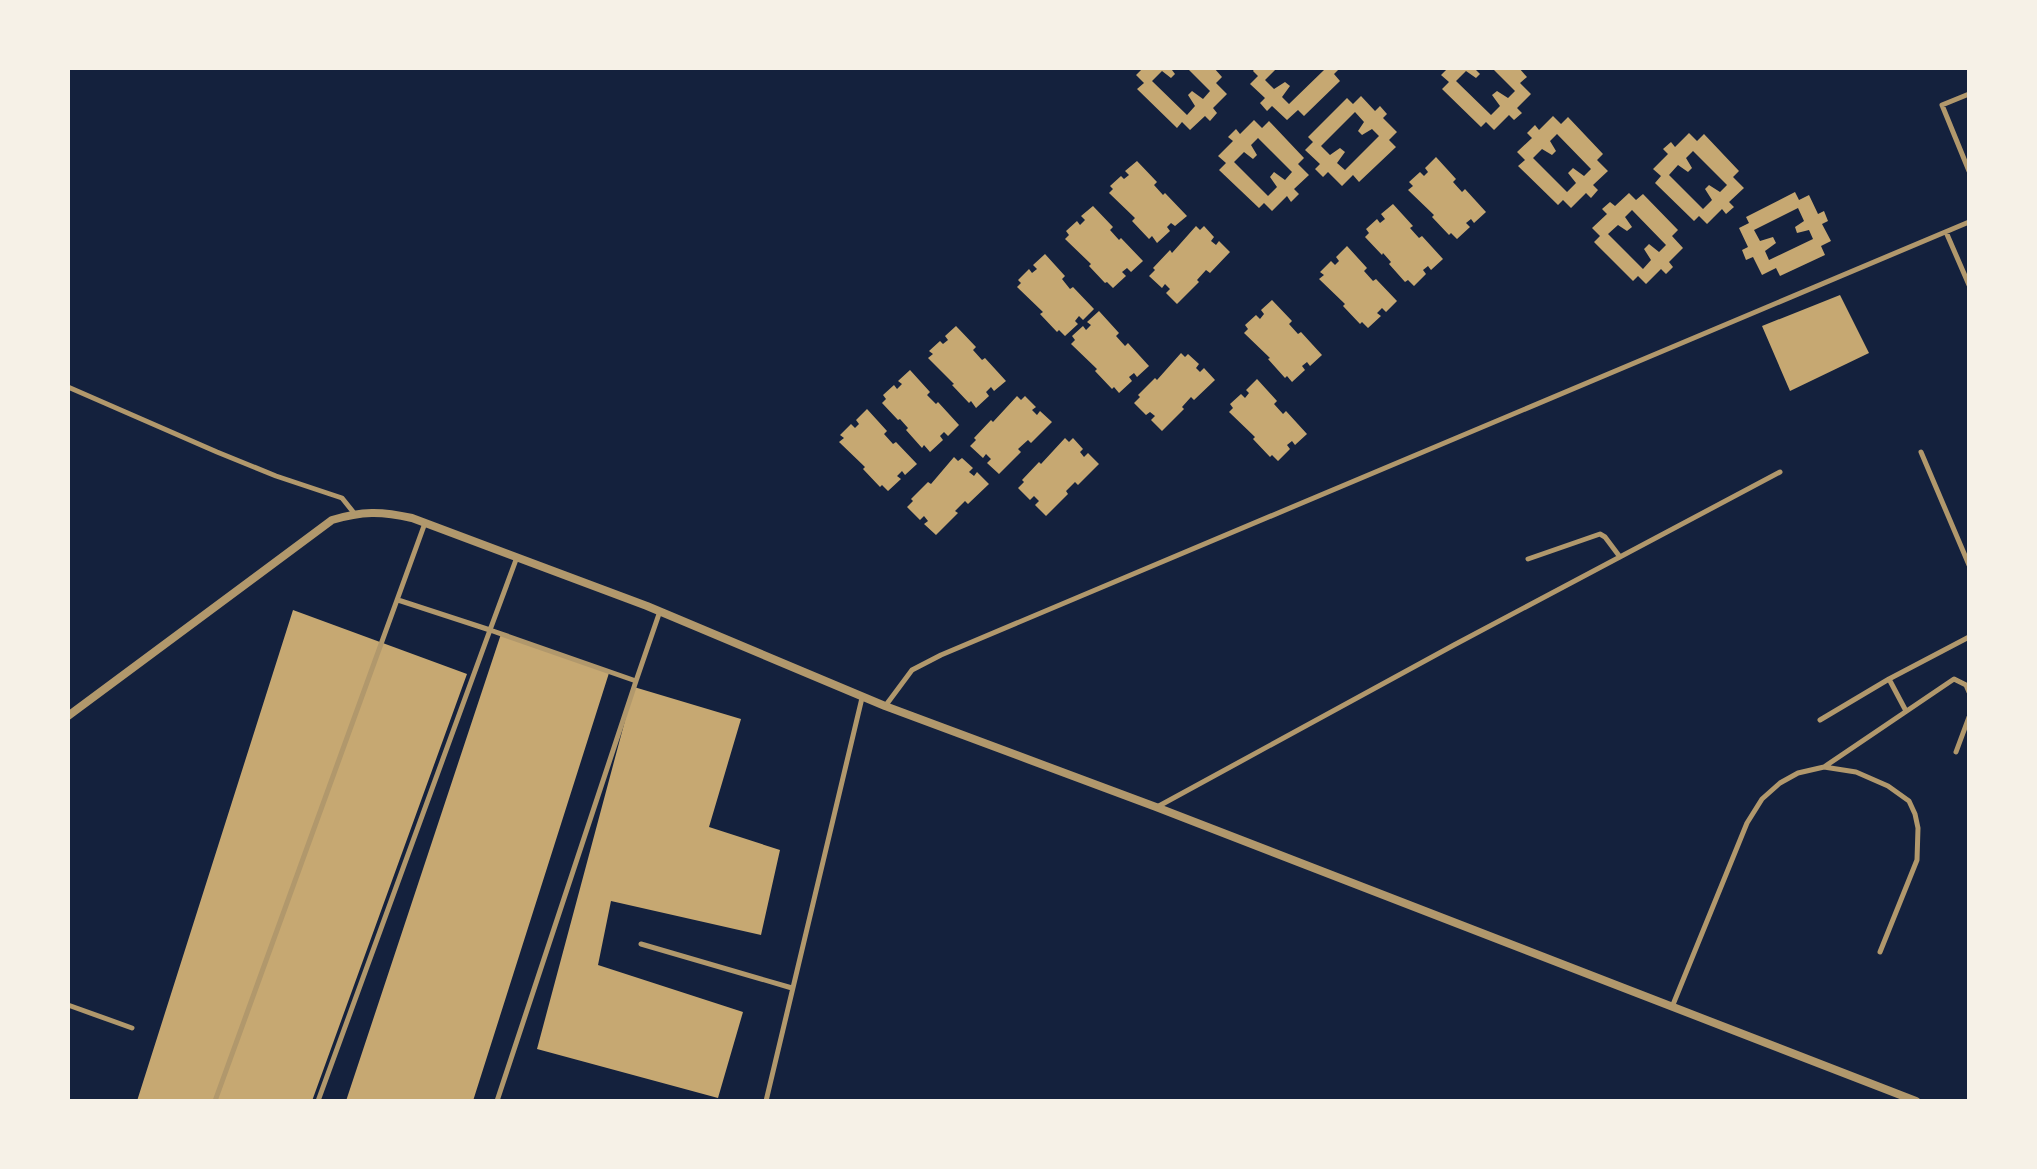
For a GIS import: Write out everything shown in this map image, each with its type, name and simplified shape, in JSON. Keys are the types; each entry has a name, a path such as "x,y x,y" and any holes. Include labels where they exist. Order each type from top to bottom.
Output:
{"street":[{"path":"68,716 332,520 354,513 382,512 412,518 660,611 885,706 1156,807 1916,1101"}],"lane":[{"path":"1969,94 1942,105 1969,171"},
{"path":"885,706 912,670 941,655 1969,222"},
{"path":"1946,232 1969,285"},
{"path":"68,387 276,476 342,498 354,513"},
{"path":"1921,452 1969,565"},
{"path":"1156,807 1780,472"},
{"path":"215,1101 425,522"},
{"path":"1528,559 1600,534 1620,557"},
{"path":"318,1101 518,556"},
{"path":"397,600 636,681"},
{"path":"497,1101 660,611"},
{"path":"1820,720 1969,637"},
{"path":"1889,679 1906,711"},
{"path":"1672,1007 1736,848 1762,799 1780,783 1798,773 1824,767 1954,679 1966,685 1969,692"},
{"path":"766,1101 863,697"},
{"path":"1956,752 1969,717"},
{"path":"1824,767 1856,772 1888,786 1909,801 1915,814 1917,860 1880,952"},
{"path":"641,944 792,988"},
{"path":"68,1005 132,1028"}],"building":[{"path":"1143,68 1174,68 1175,74 1171,78 1162,71 1152,81 1187,115 1195,106 1188,95 1192,91 1203,99 1210,91 1187,68 1214,68 1222,77 1216,83 1227,94 1213,108 1217,113 1210,121 1205,116 1190,130 1182,122 1177,128 1137,89 1144,83 1136,75"},
{"path":"1255,68 1277,68 1265,80 1274,89 1285,82 1290,86 1282,97 1289,104 1324,70 1321,68 1340,68 1334,74 1340,81 1304,116 1298,110 1287,120 1272,106 1267,111 1260,103 1265,98 1250,84 1258,76 1253,71"},
{"path":"1448,68 1478,68 1476,70 1480,74 1476,78 1466,71 1456,81 1491,115 1500,106 1492,95 1497,91 1508,98 1515,91 1492,68 1519,68 1527,77 1520,83 1531,94 1517,108 1522,113 1514,120 1509,115 1494,130 1486,122 1481,127 1442,89 1449,82 1441,75"},
{"path":"1361,96 1375,111 1380,106 1387,114 1383,118 1397,132 1389,140 1396,147 1359,182 1353,175 1342,186 1328,172 1323,177 1315,169 1320,164 1305,150 1313,142 1308,137 1347,98 1353,104","holes":["1355,112 1364,122 1358,131 1362,135 1372,129 1379,136 1345,170 1337,163 1345,152 1340,148 1330,155 1321,146"]},
{"path":"1553,116 1561,124 1568,117 1603,154 1597,160 1608,171 1593,185 1598,190 1591,198 1586,193 1571,208 1563,200 1558,205 1518,166 1525,160 1517,152 1532,138 1527,133 1535,125 1539,130","holes":["1557,134 1591,169 1584,176 1573,168 1568,173 1576,183 1567,192 1533,158 1542,149 1552,155 1556,151 1550,141"]},
{"path":"1254,120 1262,128 1269,121 1304,158 1298,164 1309,175 1294,189 1299,194 1291,202 1287,196 1272,211 1264,203 1259,208 1219,170 1226,163 1218,156 1233,141 1228,137 1236,129 1240,134","holes":["1258,138 1292,172 1285,180 1274,172 1270,177 1277,187 1268,196 1234,162 1244,152 1253,159 1257,155 1251,145"]},
{"path":"1689,133 1697,141 1704,134 1739,171 1733,177 1744,188 1729,202 1734,207 1726,214 1722,209 1707,224 1699,216 1694,221 1655,183 1661,176 1653,169 1668,154 1663,149 1671,142 1675,147","holes":["1693,151 1727,185 1720,192 1709,185 1705,189 1712,200 1703,209 1669,175 1678,165 1688,172 1692,168 1686,158"]},
{"path":"1436,157 1456,179 1453,182 1462,192 1465,189 1486,212 1474,223 1471,219 1466,223 1470,227 1457,239 1451,233 1449,235 1408,190 1413,186 1409,182 1420,172 1424,176 1428,172 1425,168"},
{"path":"1137,161 1157,182 1154,185 1163,195 1165,193 1187,216 1175,226 1171,223 1167,227 1170,231 1157,243 1152,236 1149,239 1132,221 1135,218 1109,193 1113,189 1110,186 1121,176 1124,179 1129,175 1125,171"},
{"path":"1795,192 1799,200 1809,195 1818,214 1824,211 1828,221 1822,224 1831,241 1821,246 1825,255 1780,276 1776,268 1762,275 1753,257 1746,260 1742,250 1748,247 1739,228 1749,223 1746,217","holes":["1798,208 1804,221 1795,227 1797,233 1809,230 1813,239 1769,260 1765,251 1776,243 1773,237 1760,241 1754,230"]},
{"path":"1629,193 1636,200 1643,194 1678,230 1672,236 1683,248 1669,262 1673,267 1666,274 1661,269 1646,284 1638,276 1633,281 1594,242 1600,236 1592,228 1607,214 1602,209 1610,202 1615,206","holes":["1632,210 1666,245 1659,252 1649,244 1644,249 1651,260 1643,269 1608,234 1618,225 1627,231 1632,227 1625,217"]},
{"path":"1393,204 1413,226 1410,228 1419,238 1422,236 1443,259 1431,270 1428,266 1423,270 1426,274 1414,286 1408,280 1405,282 1383,253 1365,237 1369,233 1366,229 1377,219 1380,223 1385,219 1381,214"},
{"path":"1093,206 1113,227 1110,230 1119,240 1121,238 1143,261 1131,272 1127,268 1122,272 1126,276 1113,288 1065,239 1069,235 1066,231 1077,221 1080,225 1085,220 1081,216"},
{"path":"1196,226 1200,230 1204,226 1214,237 1211,241 1216,245 1219,241 1230,252 1210,273 1206,270 1197,280 1199,282 1177,304 1166,293 1170,289 1165,284 1162,288 1149,276 1155,270 1153,268 1170,250 1172,253"},
{"path":"1347,246 1367,268 1364,271 1373,281 1376,279 1397,301 1386,312 1382,308 1377,313 1381,316 1368,328 1362,322 1360,324 1319,279 1324,275 1320,272 1331,261 1335,265 1339,261 1336,257"},
{"path":"1045,254 1065,276 1062,279 1070,289 1073,287 1094,309 1083,320 1079,316 1075,321 1078,324 1065,336 1059,330 1057,332 1040,314 1043,312 1017,287 1021,283 1018,280 1029,269 1032,273 1037,269 1033,265"},
{"path":"1840,295 1869,353 1790,391 1762,326"},
{"path":"1272,300 1292,321 1289,324 1298,334 1301,332 1322,355 1310,366 1307,362 1302,366 1305,370 1292,382 1244,333 1248,329 1245,325 1256,315 1260,319 1264,314 1261,310"},
{"path":"1099,311 1119,333 1116,336 1125,346 1128,343 1149,366 1137,377 1134,373 1129,377 1132,381 1119,393 1071,344 1075,340 1072,336 1083,326 1086,330 1091,325 1087,322"},
{"path":"956,326 976,347 973,350 982,360 985,358 1006,381 994,391 991,387 986,392 989,396 976,408 928,358 933,354 929,351 940,341 943,344 948,340 945,336"},
{"path":"1181,353 1185,357 1188,354 1199,364 1196,368 1200,372 1204,368 1215,380 1194,400 1191,397 1182,407 1184,409 1162,431 1151,420 1155,416 1150,412 1146,415 1134,403 1140,397 1138,395 1155,378 1157,380"},
{"path":"910,370 930,392 927,395 936,404 938,402 959,425 948,436 944,432 940,436 943,440 930,452 924,445 922,448 900,419 882,403 886,399 883,395 894,385 897,389 902,384 898,381"},
{"path":"1257,379 1277,401 1274,404 1283,414 1286,411 1307,434 1295,445 1292,441 1287,445 1290,449 1278,461 1272,455 1270,457 1229,412 1233,408 1230,404 1241,394 1245,398 1249,393 1246,390"},
{"path":"1017,396 1021,400 1025,396 1036,407 1032,410 1037,415 1040,411 1052,422 1031,443 1028,440 1018,449 1021,452 999,474 987,463 991,459 986,454 983,458 970,446 976,440 974,438"},
{"path":"867,409 887,431 884,434 893,444 896,442 917,464 905,475 902,471 897,476 901,479 888,491 882,485 880,487 839,442 844,438 840,435 851,424 855,428 859,424 856,420"},
{"path":"1065,438 1069,442 1073,438 1083,449 1080,452 1084,457 1088,453 1099,464 1078,485 1075,482 1066,491 1068,494 1046,516 1035,505 1039,501 1034,496 1030,500 1018,488 1024,482 1022,480"},
{"path":"954,457 958,461 962,458 973,468 969,472 974,476 977,472 989,484 968,504 965,501 955,511 958,513 936,535 924,524 928,521 924,516 920,520 907,507 913,501 911,499 928,482 931,484"},
{"path":"293,610 467,674 312,1101 137,1101"},
{"path":"501,634 609,673 473,1101 346,1101"},
{"path":"634,687 741,719 709,827 780,850 761,935 611,901 598,965 743,1012 718,1098 537,1049"}]}
